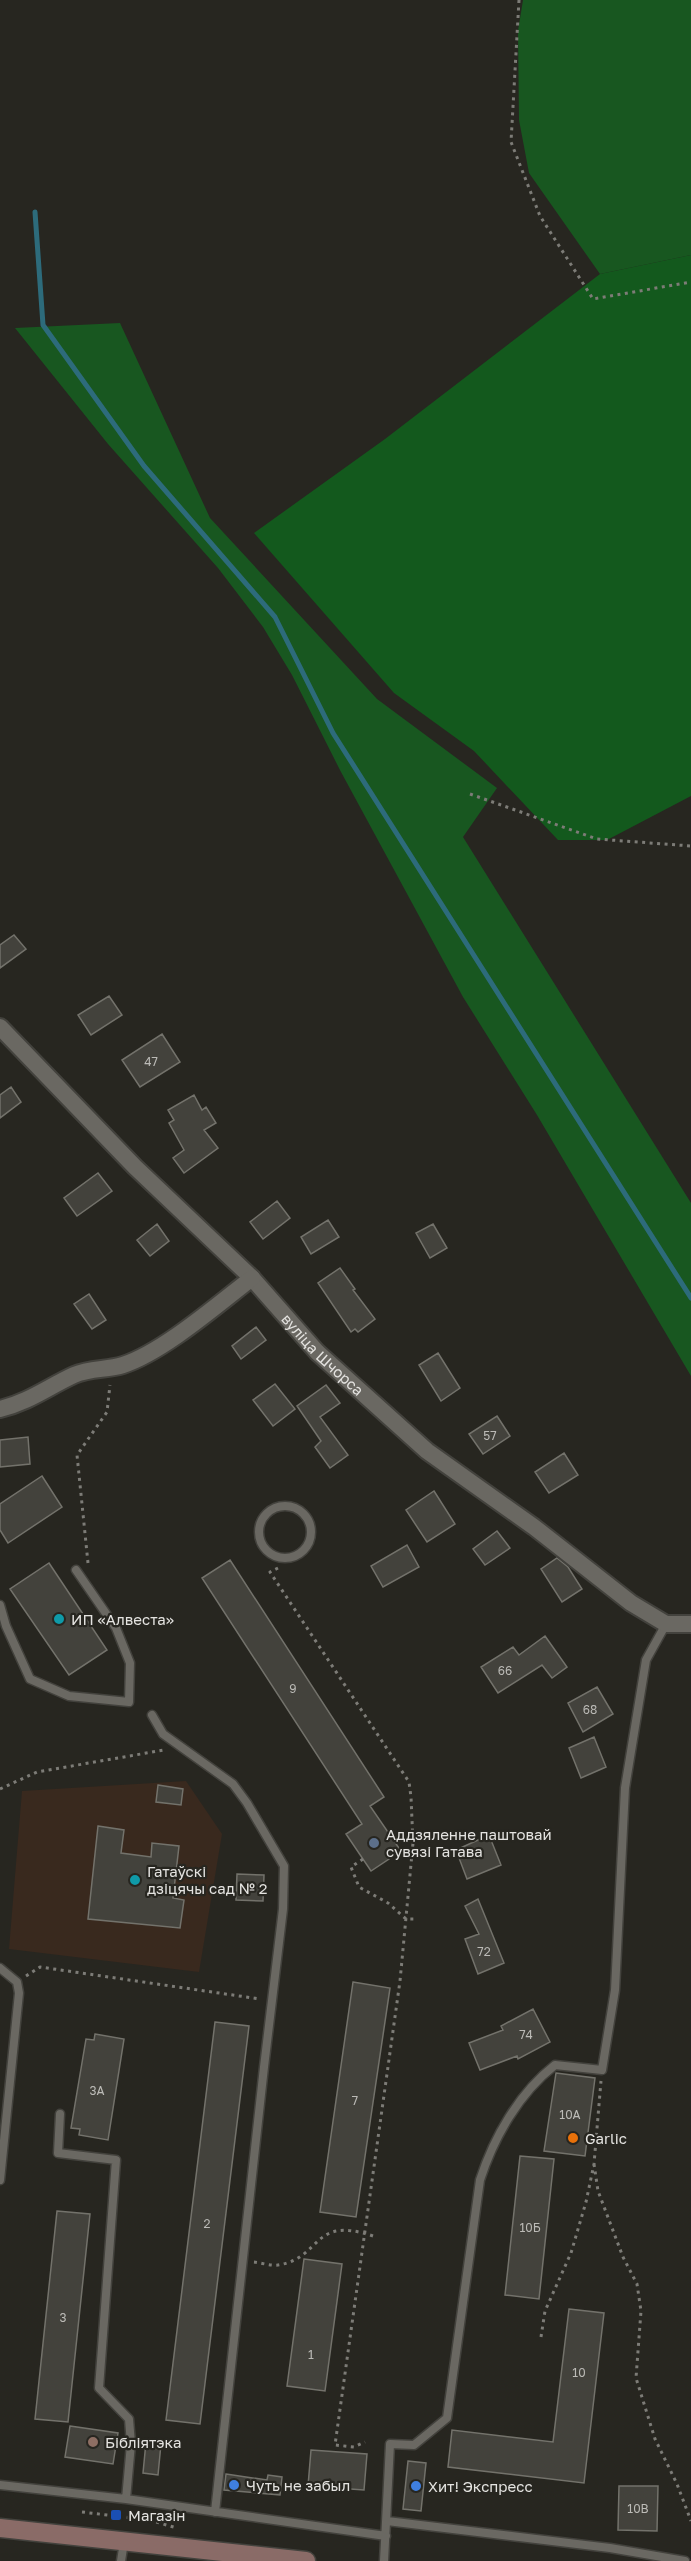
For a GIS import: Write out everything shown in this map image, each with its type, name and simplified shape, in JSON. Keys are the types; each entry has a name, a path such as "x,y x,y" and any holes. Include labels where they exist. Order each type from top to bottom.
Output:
{"street":[{"name":"вуліца Шчорса","path":"0,1027 135,1167 252,1278 317,1352 427,1451 534,1527 631,1603 666,1624"},
{"path":"0,1409 21,1404 55,1384 87,1370 123,1365 156,1350 252,1278"},
{"path":"666,1624 691,1624"},
{"path":"0,2528 306,2561"}],"lane":[{"path":"287,1505 296,1508 308,1518 311,1528 309,1544 293,1557 274,1556 267,1551 260,1540 258,1531 262,1518 277,1506 287,1505"},
{"path":"0,1605 6,1626 30,1679 69,1696 129,1702 130,1663 116,1628 76,1570"},
{"path":"384,2561 390,2444 414,2445 447,2418 480,2180 489,2151 536,2079 555,2065 602,2070 610,2035 615,1990 625,1788 646,1660 666,1624"},
{"path":"152,1715 163,1734 233,1784 248,1803 284,1866 285,1896 215,2512"},
{"path":"0,1968 18,1983 19,1993 15,2053 0,2180"},
{"path":"60,2114 58,2153 116,2160 99,2388 129,2419 131,2444 126,2499"},
{"path":"0,2485 126,2499 386,2536"},
{"path":"387,2521 610,2548 685,2561"},
{"path":"121,2561 124,2542"}],"path":[{"path":"519,0 511,142 540,216 593,299 691,282"},
{"path":"470,794 597,839 691,846"},
{"path":"91,1592 77,1455 107,1412 111,1367"},
{"path":"278,1568 270,1572 410,1782 413,1843 406,1919 335,2445 354,2447 365,2442"},
{"path":"0,1789 37,1772 180,1746"},
{"path":"363,1859 351,1867 359,1887 388,1903 406,1919 414,1919"},
{"path":"18,1983 40,1967 273,2001"},
{"path":"541,2337 545,2311 572,2253 586,2202 594,2164 602,2070"},
{"path":"594,2164 602,2202 623,2257 638,2284 641,2311 636,2378 655,2439 677,2484 691,2521"},
{"path":"257,2262 277,2265 291,2260 312,2248 322,2236 331,2231 373,2236"},
{"path":"82,2512 149,2520"}],"shaded area":[{"path":"186,1781 222,1834 199,1972 9,1949 22,1791"}],"green space":[{"path":"523,0 691,0 691,255 600,274 529,173 519,120 518,31"},
{"path":"691,255 691,796 607,840 558,840 474,751 394,693 254,533 385,439 600,274"},
{"path":"120,323 210,518 377,699 497,788 463,837 691,1203 691,1376 537,1115 463,997 341,772 292,675 263,627 218,568 108,444 15,328"}],"building":[{"path":"14,935 26,949 0,968 0,945"},
{"path":"109,996 122,1015 91,1035 78,1015"},
{"path":"162,1034 180,1062 140,1087 122,1060"},
{"path":"11,1087 21,1102 0,1118 0,1095"},
{"path":"194,1095 202,1110 206,1107 216,1123 204,1130 218,1148 184,1173 173,1158 184,1150 169,1123 174,1120 168,1110"},
{"path":"98,1173 112,1191 77,1216 64,1198"},
{"path":"277,1201 290,1218 263,1239 250,1222"},
{"path":"328,1220 339,1237 311,1254 301,1237"},
{"path":"157,1224 169,1241 150,1256 137,1240"},
{"path":"433,1224 447,1248 430,1258 416,1233"},
{"path":"340,1268 375,1319 358,1332 355,1329 351,1332 318,1283"},
{"path":"89,1294 106,1320 92,1329 74,1304"},
{"path":"256,1327 266,1340 241,1359 232,1346"},
{"path":"438,1353 460,1388 441,1401 419,1365"},
{"path":"275,1384 295,1409 273,1426 253,1400"},
{"path":"326,1385 340,1403 320,1417 348,1455 330,1468 315,1447 321,1441 297,1406"},
{"path":"497,1416 510,1436 483,1454 469,1434"},
{"path":"28,1437 30,1464 0,1467 0,1440"},
{"path":"564,1453 578,1475 549,1493 535,1472"},
{"path":"42,1476 62,1507 8,1543 0,1530 0,1504"},
{"path":"434,1491 455,1524 427,1542 406,1510"},
{"path":"497,1531 510,1548 485,1565 473,1549"},
{"path":"407,1545 419,1567 383,1587 371,1566"},
{"path":"557,1558 568,1567 582,1589 562,1602 541,1569"},
{"path":"230,1560 384,1797 370,1806 401,1851 371,1871 346,1834 362,1824 202,1578"},
{"name":"ИП «Алвеста»","path":"49,1563 107,1650 69,1675 10,1589"},
{"path":"545,1636 567,1667 552,1678 542,1665 498,1693 481,1667 513,1647 519,1655"},
{"path":"597,1687 613,1714 583,1732 568,1703"},
{"path":"594,1737 606,1767 581,1778 569,1748"},
{"path":"158,1785 183,1789 181,1805 156,1802"},
{"name":"Гатаўскі дзіцячы сад № 2","path":"98,1826 124,1830 121,1853 151,1857 152,1843 179,1846 173,1898 184,1900 180,1928 88,1919"},
{"path":"489,1835 501,1865 467,1879 456,1850"},
{"path":"237,1874 264,1875 263,1901 236,1900"},
{"path":"478,1899 504,1963 478,1974 465,1939 479,1934 465,1906"},
{"path":"353,1982 390,1988 356,2217 320,2212"},
{"path":"533,2009 550,2042 518,2059 517,2056 480,2070 469,2043 503,2030 501,2026"},
{"path":"215,2022 249,2026 200,2424 166,2420"},
{"path":"95,2034 124,2039 108,2140 79,2135 80,2129 71,2128 86,2039 94,2040"},
{"path":"556,2073 595,2078 585,2156 544,2151"},
{"path":"520,2156 554,2159 539,2299 505,2295"},
{"path":"57,2211 90,2214 68,2422 35,2419"},
{"path":"304,2259 342,2264 325,2391 287,2386"},
{"path":"569,2309 604,2313 584,2483 448,2467 452,2430 553,2442"},
{"path":"70,2426 118,2433 113,2464 65,2457"},
{"path":"146,2442 161,2444 158,2475 143,2473"},
{"path":"311,2450 367,2454 364,2490 308,2486"},
{"path":"408,2461 426,2463 421,2511 403,2509"},
{"path":"226,2474 267,2480 268,2475 282,2477 280,2495 224,2490"},
{"path":"619,2486 658,2486 657,2531 618,2530"}],"waterway":[{"path":"35,212 43,325 144,466 275,617 333,733 691,1298"}],"place":[{"name":"ИП «Алвеста»","path":"59,1619"},
{"name":"Аддзяленне паштовай сувязі Гатава","path":"374,1843"},
{"name":"Гатаўскі дзіцячы сад № 2","path":"135,1880"},
{"name":"Garlic","path":"573,2138"},
{"name":"Бібліятэка","path":"93,2442"},
{"name":"Чуть не забыл","path":"234,2485"},
{"name":"Хит! Экспресс","path":"416,2486"},
{"name":"Магазін","path":"116,2515"}]}
